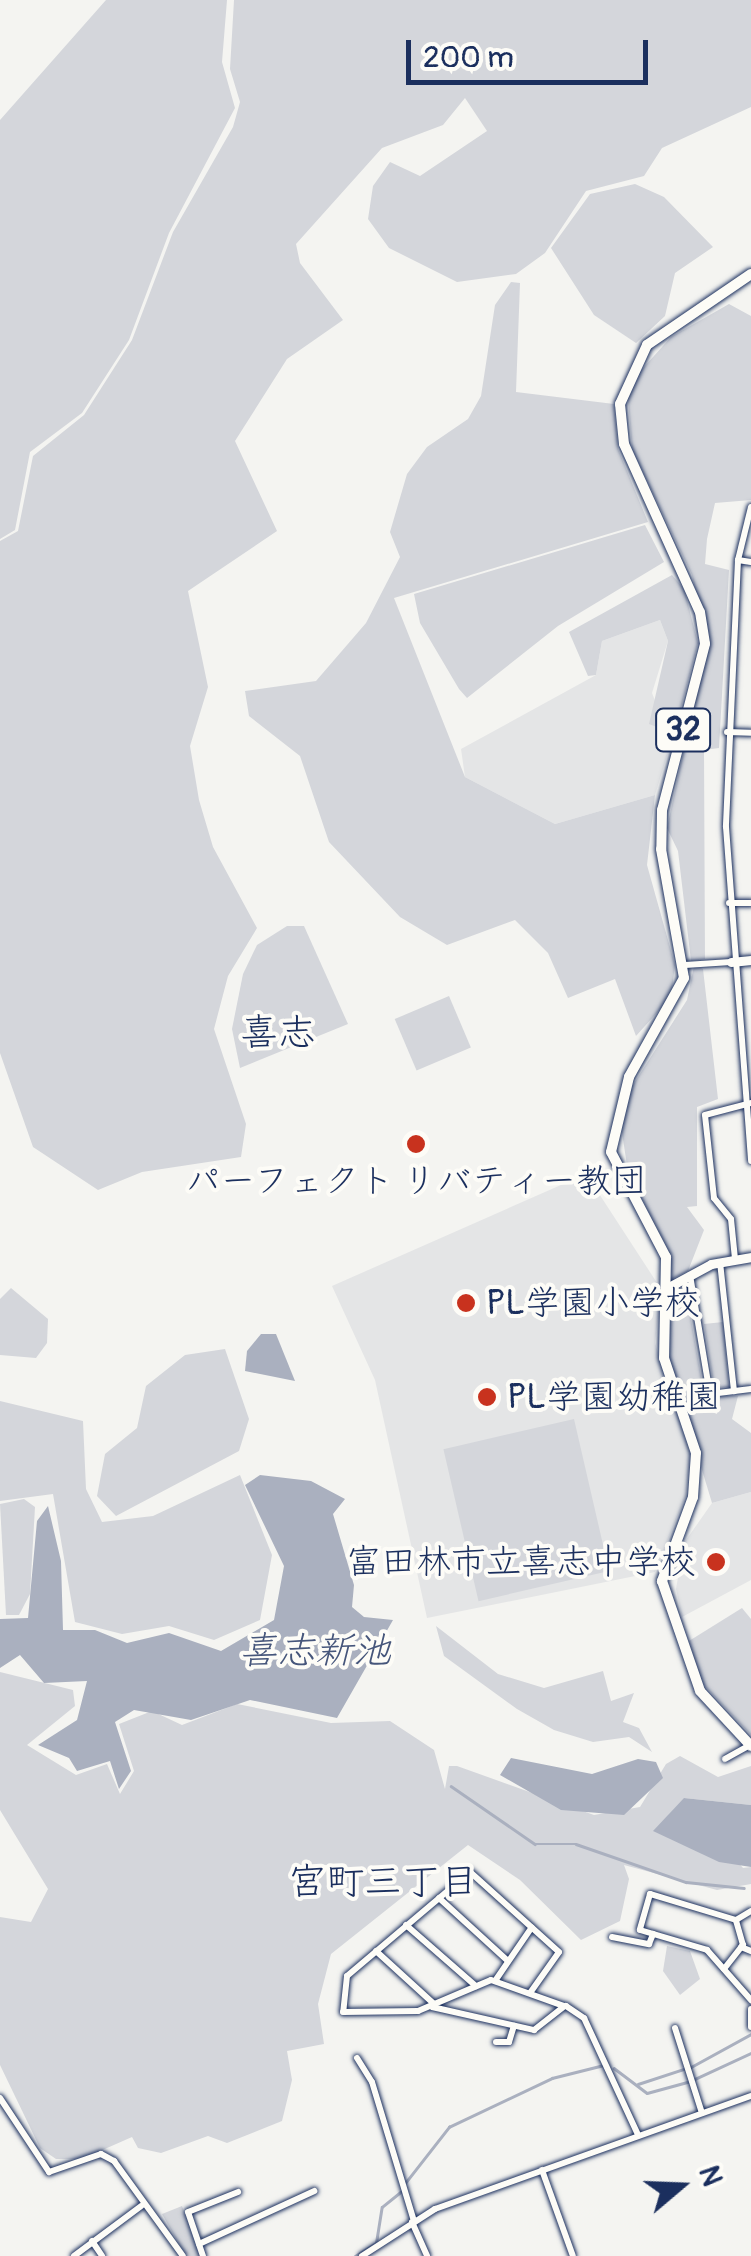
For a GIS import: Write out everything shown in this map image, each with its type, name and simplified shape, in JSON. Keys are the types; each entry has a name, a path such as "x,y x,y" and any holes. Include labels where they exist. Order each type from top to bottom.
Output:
{"main road":[{"name":"32","path":"751,274 647,345 620,404 629,458 705,630 662,820 685,965 678,1002 626,1084 611,1152 663,1247 664,1358 697,1471 662,1581 700,1691 751,1745"}],"street":[{"path":"751,507 738,560 727,732 731,962 751,1161"},
{"path":"738,560 751,562"},
{"path":"727,732 751,733"},
{"path":"729,903 751,903"},
{"path":"685,965 751,960"},
{"path":"735,1259 730,1220 714,1198 704,1115 748,1103"},
{"path":"665,1289 720,1262 751,1258"},
{"path":"720,1262 734,1392"},
{"path":"690,1276 710,1394 751,1390"},
{"path":"725,1760 751,1745"},
{"path":"530,1994 559,1952 470,1872 347,1976 342,2012 431,2005 495,1981 530,1994 564,2006 584,2018 638,2135"},
{"path":"751,1911 736,1920 650,1894 640,1930 707,1950 751,2000"},
{"path":"439,1898 508,1962"},
{"path":"724,1969 741,1947 736,1920"},
{"path":"406,1925 476,1986"},
{"path":"495,1981 532,1928"},
{"path":"612,1937 649,1944 652,1934"},
{"path":"741,1947 751,1951"},
{"path":"376,1951 431,2005 534,2030 564,2006"},
{"path":"751,2009 751,2027"},
{"path":"496,2042 509,2042 514,2026"},
{"path":"675,2028 702,2113"},
{"path":"357,2058 372,2082 427,2256"},
{"path":"362,2256 413,2221 542,2170 751,2096"},
{"path":"0,2098 49,2172 108,2156 141,2206 160,2214 183,2256"},
{"path":"542,2170 573,2256"},
{"path":"198,2244 314,2191"},
{"path":"203,2256 188,2212 238,2192"},
{"path":"74,2256 141,2206"},
{"path":"92,2240 102,2256"}],"shaded area":[{"path":"106,0 227,0 222,62 235,108 169,233 129,340 82,413 30,452 15,530 0,539 0,120"},
{"path":"234,0 751,0 751,107 662,148 644,176 586,191 545,253 516,274 457,282 389,248 368,219 373,186 390,162 420,176 487,131 465,98 443,125 382,148 296,244 300,263 343,320 287,359 235,441 277,531 188,591 208,687 190,746 199,800 213,847 257,928 228,976 214,1029 246,1124 241,1157 142,1172 98,1190 33,1147 0,1053 0,541 18,531 33,456 84,415 132,340 173,232 233,127 240,102 230,69"},
{"path":"635,184 664,197 713,247 675,273 665,316 636,343 594,315 551,248 590,194"},
{"path":"511,282 520,283 516,392 614,404 618,449 648,522 394,598 465,777 555,824 655,795 647,865 675,965 671,997 636,1036 615,979 568,998 548,953 515,920 447,945 400,917 329,842 300,756 249,716 245,691 316,681 366,623 400,557 390,532 407,474 427,447 468,419 481,396 495,305"},
{"path":"729,304 751,316 751,500 715,503 707,539 705,564 729,570 719,748 704,750 705,959 691,961 678,851 667,828 707,642 692,575 632,449 627,386 671,337"},
{"path":"645,525 664,562 558,626 467,698 420,623 414,594"},
{"path":"672,575 684,589 698,643 675,730 667,731 649,724 668,641 660,620 602,641 596,675 588,676 569,632"},
{"path":"660,620 668,641 652,693 667,731 675,730 655,795 555,824 465,777 461,749 596,675 602,641"},
{"path":"287,926 304,926 348,1024 240,1068 232,1029 243,974 257,945"},
{"path":"694,966 703,969 718,1099 697,1107 697,1206 687,1207 704,1230 688,1271 672,1279 669,1251 628,1172 621,1126 626,1096 687,1000"},
{"path":"449,996 471,1048 417,1071 395,1019"},
{"path":"570,1181 594,1186 661,1289 655,1343 690,1454 686,1495 655,1572 427,1618 375,1380 332,1286"},
{"path":"685,1285 707,1410 717,1414 720,1396 738,1396 732,1419 751,1433 751,1492 712,1503 667,1354 669,1294"},
{"path":"11,1288 48,1319 47,1343 36,1358 0,1355 0,1299"},
{"path":"723,1322 729,1387 714,1388 704,1324"},
{"path":"225,1349 249,1419 239,1451 116,1516 97,1496 105,1454 137,1428 146,1386 185,1355"},
{"path":"0,1401 83,1421 86,1489 102,1522 153,1516 240,1475 272,1555 260,1620 214,1640 169,1626 122,1634 75,1622 53,1494 0,1501"},
{"path":"574,1419 609,1571 479,1601 443,1449"},
{"name":"富田林市立喜志中学校","path":"751,1492 751,1580 682,1617 676,1589 684,1543 712,1503"},
{"path":"24,1499 35,1507 30,1594 19,1615 6,1615 0,1504"},
{"path":"742,1608 751,1619 751,1735 702,1683 689,1641"},
{"path":"436,1626 498,1674 544,1688 603,1671 611,1701 634,1693 623,1722 639,1728 652,1752 629,1737 593,1742 554,1730 517,1709 444,1656"},
{"path":"0,1672 73,1690 75,1706 27,1745 76,1775 107,1764 120,1794 134,1771 119,1724 152,1711 182,1725 237,1704 331,1723 390,1721 434,1750 445,1789 449,1766 457,1766 594,1815 640,1807 666,1764 680,1756 718,1777 751,1766 751,1805 684,1798 743,1868 751,1867 751,1884 717,1890 624,1865 629,1879 620,1921 581,1940 520,1880 468,1845 331,1954 318,2004 324,2044 287,2051 292,2080 282,2121 227,2143 208,2136 161,2153 138,2148 132,2137 82,2159 56,2159 40,2148 0,2065 0,1917 31,1922 48,1889 0,1810"},
{"path":"667,1946 690,1951 700,1979 680,1995 663,1971"},
{"path":"182,2206 201,2256 186,2256 162,2214"}],"water":[{"path":"261,1334 276,1334 295,1381 245,1371 247,1351"},
{"name":"喜志新池","path":"260,1475 311,1481 345,1499 333,1514 354,1585 352,1607 364,1617 393,1620 337,1718 250,1700 191,1720 134,1710 115,1722 131,1771 119,1789 110,1761 77,1771 69,1758 38,1745 77,1720 87,1681 44,1683 20,1655 0,1668 0,1619 28,1618 37,1521 48,1506 61,1561 63,1630 95,1630 127,1643 169,1633 221,1651 274,1620 284,1566 245,1485"},
{"path":"511,1758 592,1774 638,1759 656,1762 663,1778 624,1815 561,1810 500,1775"},
{"path":"684,1798 751,1805 751,1867 719,1862 653,1831"}],"waterway":[{"path":"451,1786 535,1844 576,1844 686,1882 744,1888"},
{"path":"691,2067 751,2034"},
{"path":"695,2079 751,2053"},
{"path":"406,2182 449,2127 552,2078 604,2065"},
{"path":"614,2068 647,2093 691,2081"},
{"path":"638,2084 687,2068"},
{"path":"355,2256 376,2243 382,2207 402,2191"}],"place":[{"name":"パーフェクト リバティー教団","path":"416,1144"},
{"name":"PL学園小学校","path":"466,1303"},
{"name":"PL学園幼稚園","path":"487,1397"},
{"name":"富田林市立喜志中学校","path":"716,1562"}],"district":[{"name":"喜志","path":"278,1034"},
{"name":"宮町三丁目","path":"383,1883"}]}
